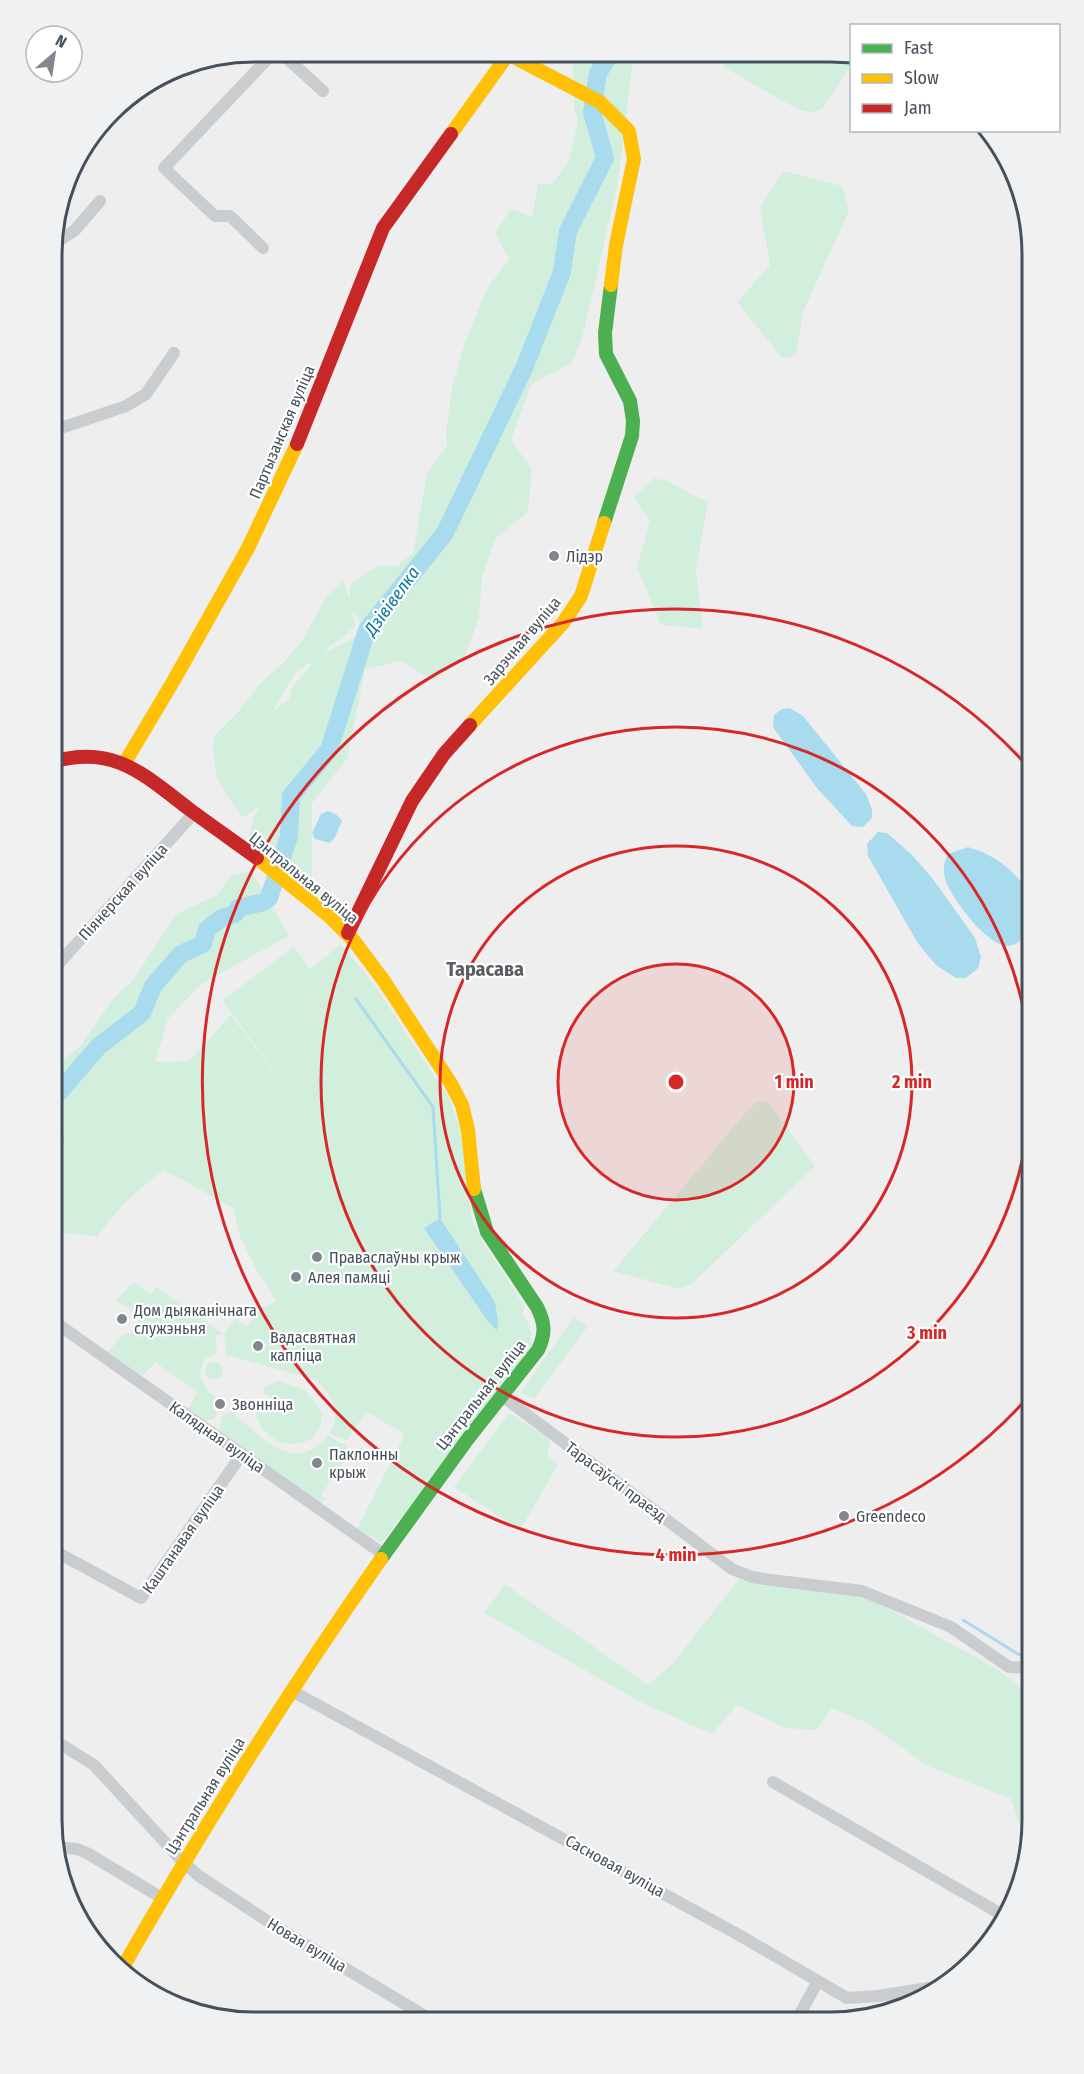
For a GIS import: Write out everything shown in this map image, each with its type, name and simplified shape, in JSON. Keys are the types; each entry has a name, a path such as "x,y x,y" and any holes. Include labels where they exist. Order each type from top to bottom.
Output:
{"street":[{"path":"263,248 230,216 215,216 164,168 264,62"},
{"path":"291,62 323,90"},
{"name":"Партызанская вуліца","path":"124,764 248,548 289,465 383,228 502,62"},
{"name":"Зарэчная вуліца","path":"348,933 423,783 444,754 563,623 581,596 632,435 633,421 630,401 606,354 604,333 616,245 634,159 629,130 594,99 525,62"},
{"path":"63,238 75,230 100,201"},
{"path":"62,428 126,406 146,394 174,353"},
{"path":"62,759 85,755 103,757 124,764"},
{"name":"Цэнтральная вуліца","path":"124,764 148,779 292,885 348,933 376,969 456,1093 469,1128 475,1193 488,1234 499,1254 535,1305 545,1330 538,1350 421,1500 292,1690 183,1862 125,1963"},
{"name":"Піянерская вуліца","path":"62,959 194,813"},
{"name":"Калядная вуліца","path":"62,1327 383,1554"},
{"name":"Тарасаўскі праезд","path":"501,1395 732,1569 752,1577 862,1591 951,1628 1009,1667 1022,1668"},
{"name":"Каштанавая вуліца","path":"62,1555 141,1598 242,1454"},
{"name":"Сасновая вуліца","path":"292,1690 739,1935 847,1998 879,1996 922,1989"},
{"name":"Новая вуліца","path":"62,1745 94,1765 183,1862 206,1881 281,1930 418,2012"},
{"path":"773,1782 998,1913"},
{"path":"64,1848 87,1853 162,1898"},
{"path":"801,2012 818,1981"}],"green space":[{"path":"573,62 633,62 618,183 583,335 572,363 531,384 511,440 532,469 528,512 495,539 482,577 479,618 464,659 433,681 401,661 365,669 347,759 312,803 312,881 248,839 254,817 261,805 243,818 226,794 216,775 214,736 302,641 326,597 343,580 349,599 351,584 379,565 397,566 413,553 427,473 447,446 446,432 452,387 464,345 486,290 509,259 495,233 511,209 532,217 538,183 551,185 568,163 578,121 574,109","holes":["351,609 366,630 343,644 322,653 356,626","310,662 310,666 292,687 289,699 273,711 295,673"]},
{"path":"720,62 850,63 850,67 824,107 813,113 797,109 727,69"},
{"path":"783,171 842,186 849,211 803,312 796,355 782,358 737,302 770,265 760,208"},
{"path":"654,478 670,482 708,503 696,569 703,629 661,625 637,567 650,521 634,497"},
{"path":"252,871 289,936 201,984 168,1019 155,1062 189,1061 231,1015 313,1125 222,1000 294,947 310,969 341,944 376,987 449,1098 462,1135 472,1219 482,1241 525,1307 522,1313 531,1333 532,1346 411,1511 400,1518 381,1542 358,1527 405,1434 366,1412 347,1440 329,1434 335,1419 333,1404 330,1397 314,1379 226,1355 224,1334 235,1318 247,1327 260,1309 277,1301 256,1269 240,1237 233,1208 164,1170 128,1200 97,1237 62,1232 62,1061 82,1044 114,997 132,982 176,914 217,895 232,875"},
{"path":"765,1101 815,1166 693,1283 678,1289 613,1271 747,1111 756,1102"},
{"path":"134,1282 151,1294 156,1287 224,1334 216,1335 217,1355 206,1358 200,1370 202,1380 208,1390 218,1399 212,1409 217,1412 217,1415 213,1419 200,1423 188,1409 197,1392 155,1362 143,1376 108,1352 122,1335 131,1333 141,1315 116,1300"},
{"path":"574,1317 588,1326 534,1399 521,1392"},
{"path":"214,1362 220,1365 223,1371 220,1377 214,1380 208,1377 205,1371 208,1365"},
{"path":"278,1381 305,1390 322,1413 320,1426 313,1439 295,1444 282,1443 268,1435 263,1429 256,1415 256,1400 268,1406 272,1398 262,1392 266,1386"},
{"path":"231,1411 265,1440 290,1452 303,1453 315,1448 328,1436 347,1446 348,1455 321,1495 326,1500 321,1503 219,1433 222,1416"},
{"path":"509,1413 550,1439 548,1455 558,1465 520,1530 454,1487"},
{"path":"739,1579 758,1585 867,1597 995,1668 1015,1682 1022,1692 1022,1834 1011,1799 928,1766 865,1722 831,1708 817,1730 785,1728 737,1705 712,1734 646,1705 484,1613 505,1584 648,1685 673,1663"}],"water":[{"path":"790,708 803,716 866,794 872,810 872,818 863,827 852,826 817,788 773,727 774,715 782,709"},
{"path":"328,811 337,815 342,821 330,843 315,839 312,833 321,814"},
{"path":"878,832 887,833 911,854 933,879 975,938 981,957 978,968 966,978 956,978 936,965 917,942 868,856 867,844"},
{"path":"968,847 999,861 1018,878 1022,883 1022,938 1019,941 1013,945 999,944 971,920 947,883 944,867 948,854"},
{"path":"440,1218 495,1302 497,1330 489,1323 424,1228"}],"waterway":[{"name":"Дзівівелка","path":"62,1089 99,1046 142,1013 153,986 181,954 203,944 207,929 222,918 235,914 238,908 264,902 269,898 289,836 291,796 329,750 367,630 445,533 525,366 562,272 568,231 605,158 592,112 598,73 605,62"},
{"path":"356,999 433,1107 440,1218"},
{"path":"963,1620 1022,1655"}],"traffic: fast":[{"path":"604,523 632,436 633,421 630,401 606,354 605,333 611,285"},
{"path":"381,1559 467,1440 538,1350 542,1338 544,1328 540,1313 487,1232 474,1189"}],"traffic: slow":[{"path":"451,134 503,62"},
{"path":"523,62 600,102 629,131 634,159 616,245 611,285"},
{"path":"124,764 248,548 297,444"},
{"path":"470,725 563,623 581,596 604,523"},
{"path":"257,858 329,916 354,941 384,981 450,1082 462,1105 468,1130 474,1189"},
{"path":"125,1963 246,1763 312,1660 381,1559"}],"traffic: jam":[{"path":"297,444 383,228 451,134"},
{"path":"348,933 412,801 444,754 470,725"},
{"path":"62,760 93,757 127,766 157,784 257,858"}],"place":[{"name":"Лідэр","path":"554,556"},
{"name":"Праваслаўны крыж","path":"317,1257"},
{"name":"Алея памяці","path":"296,1277"},
{"name":"Дом дыяканічнага служэньня","path":"122,1319"},
{"name":"Вадасвятная капліца","path":"258,1346"},
{"name":"Звонніца","path":"220,1404"},
{"name":"Паклонны крыж","path":"317,1463"},
{"name":"Greendeco","path":"844,1516"}],"district":[{"name":"Тарасава","path":"485,969"}]}
